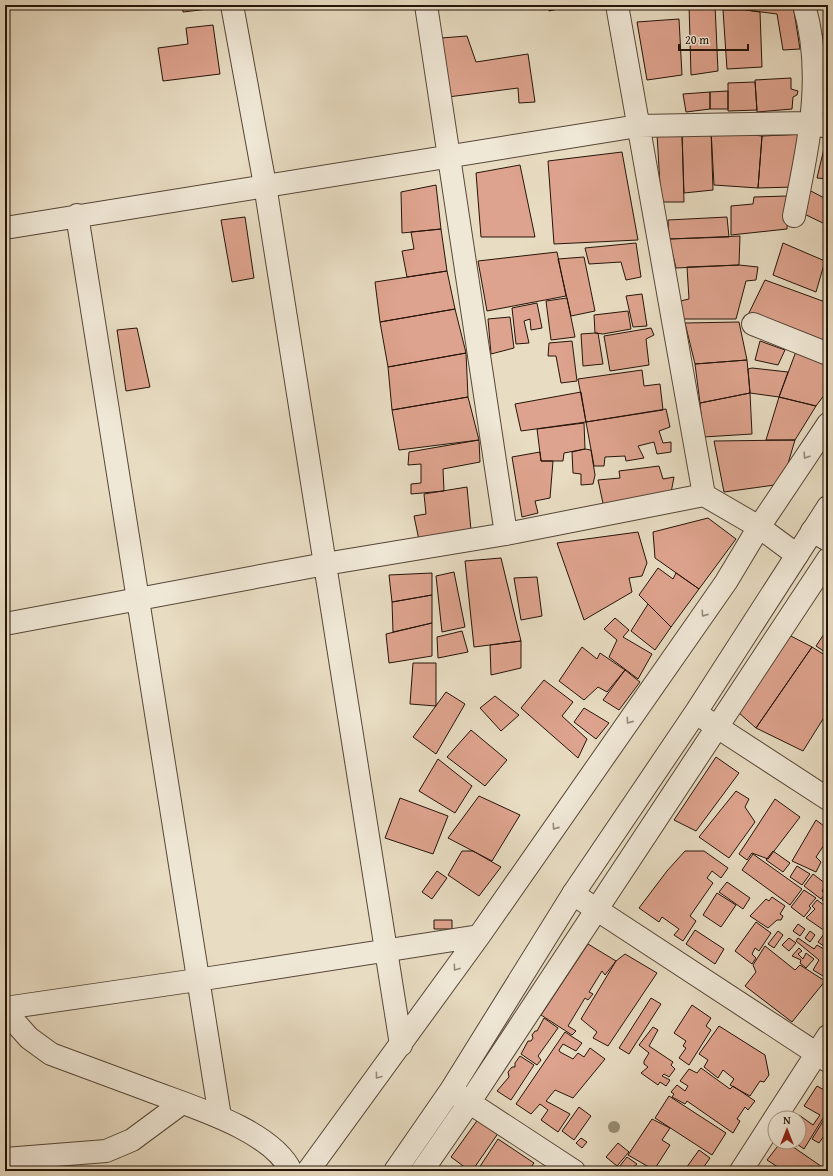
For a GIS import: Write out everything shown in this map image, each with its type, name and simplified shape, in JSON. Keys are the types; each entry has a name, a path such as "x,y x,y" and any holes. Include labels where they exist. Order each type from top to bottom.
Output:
{"street":[{"path":"232,5 265,185 401,1045"},
{"path":"426,5 506,534"},
{"path":"617,5 704,495"},
{"path":"794,216 820,125 809,19 804,5"},
{"path":"5,228 77,215 638,126 820,125"},
{"path":"77,215 197,980 220,1117"},
{"path":"753,324 828,354"},
{"path":"308,1171 479,936 726,582 759,527 828,424"},
{"path":"5,624 325,564 506,534 704,495 759,527 797,555"},
{"path":"395,1171 451,1090 573,894 696,712 797,555 820,536 828,507"},
{"path":"422,1171 828,558"},
{"path":"696,712 828,799"},
{"path":"573,894 596,910 824,1050 781,1110"},
{"path":"5,1009 479,936"},
{"path":"5,1009 29,1038 51,1054 220,1117 255,1135 273,1148 288,1164 291,1171"},
{"path":"451,1090 574,1171"},
{"path":"5,1159 106,1151 132,1140 182,1103"},
{"path":"741,1171 767,1130"}],"building":[{"path":"182,5 207,5 208,9 183,12"},
{"path":"548,5 577,5 549,11"},
{"path":"689,5 715,5 718,71 691,75"},
{"path":"746,5 793,5 800,49 783,50 777,14 746,10"},
{"path":"723,10 746,10 760,12 762,67 727,69"},
{"path":"679,19 682,75 647,80 637,22"},
{"path":"213,25 220,74 163,81 158,48 188,44 186,28"},
{"path":"821,34 828,34 828,60 821,61"},
{"path":"467,36 476,62 528,54 535,102 519,103 518,88 448,97 441,38"},
{"path":"825,69 828,70 828,93 822,92"},
{"path":"791,78 791,89 798,91 797,95 793,97 792,109 757,112 755,80"},
{"path":"755,82 757,110 728,111 728,83"},
{"path":"728,91 728,109 710,109 710,92"},
{"path":"710,92 710,109 686,112 683,94"},
{"path":"824,96 828,96 828,119 823,119"},
{"path":"711,130 762,136 758,188 714,185"},
{"path":"711,130 713,190 684,193 682,133"},
{"path":"682,133 684,202 661,202 657,134"},
{"path":"806,134 794,187 758,188 762,136"},
{"path":"826,140 828,140 828,179 817,178"},
{"path":"622,152 638,240 554,244 548,161"},
{"path":"520,165 535,237 481,237 476,173"},
{"path":"436,185 441,229 402,233 401,192"},
{"path":"809,190 828,200 827,225 800,212"},
{"path":"788,196 787,229 731,235 731,206 753,204 754,197"},
{"path":"245,217 254,278 232,282 221,220"},
{"path":"727,217 729,237 669,239 668,220"},
{"path":"441,229 447,271 407,277 402,251 414,249 411,232"},
{"path":"828,234 828,249 823,247"},
{"path":"740,236 739,265 676,268 669,239"},
{"path":"636,243 641,277 626,280 621,262 589,264 585,248"},
{"path":"783,243 825,261 816,292 773,275"},
{"path":"557,252 566,296 487,311 478,261"},
{"path":"584,257 595,311 571,316 558,259"},
{"path":"739,265 758,267 756,280 746,281 736,319 682,319 676,302 689,299 687,267"},
{"path":"447,271 455,309 380,322 375,282"},
{"path":"765,280 828,303 828,345 747,317"},
{"path":"642,294 647,326 633,327 626,296"},
{"path":"567,298 575,337 551,340 546,301"},
{"path":"537,303 542,328 531,330 530,319 524,321 529,343 516,344 512,308"},
{"path":"455,309 466,353 388,367 380,322"},
{"path":"628,311 631,329 603,334 595,333 594,315"},
{"path":"510,317 514,348 491,354 488,319"},
{"path":"739,322 747,360 695,364 685,323"},
{"path":"137,328 150,387 126,391 117,330"},
{"path":"651,328 654,335 646,339 649,365 610,371 604,336"},
{"path":"598,333 603,364 583,366 581,334"},
{"path":"572,341 577,381 561,383 556,356 548,356 549,343"},
{"path":"760,341 785,350 778,365 755,360"},
{"path":"798,346 828,357 828,390 816,406 779,397"},
{"path":"466,353 468,397 392,410 388,367"},
{"path":"747,360 750,393 700,403 695,364"},
{"path":"752,368 788,372 779,397 750,393 748,369"},
{"path":"642,370 644,386 660,384 663,410 586,422 578,379"},
{"path":"581,392 586,422 521,431 515,404"},
{"path":"750,393 752,434 703,437 700,403"},
{"path":"468,397 479,440 399,450 392,410"},
{"path":"779,397 816,406 795,440 766,440"},
{"path":"666,409 670,427 659,431 663,443 671,442 671,452 657,454 654,442 638,446 644,458 626,461 625,456 605,457 604,466 594,466 586,422"},
{"path":"584,423 585,449 564,453 563,461 541,461 537,429"},
{"path":"479,440 480,462 443,469 444,491 411,494 411,484 421,483 421,464 408,465 409,452"},
{"path":"795,440 782,484 724,492 714,441"},
{"path":"585,449 591,450 595,475 593,484 581,485 581,474 573,473 572,452"},
{"path":"540,452 541,461 553,461 550,498 535,501 538,513 522,517 512,457"},
{"path":"659,466 663,479 674,477 670,498 604,508 598,480 620,478 619,471"},
{"path":"467,487 471,530 419,540 414,516 426,514 424,494"},
{"path":"708,518 736,539 699,589 655,558 653,532"},
{"path":"638,532 647,563 642,576 629,578 632,592 584,620 557,543"},
{"path":"501,558 521,641 474,647 465,561"},
{"path":"658,568 673,579 676,573 699,589 671,627 639,595"},
{"path":"454,572 465,627 442,632 436,576"},
{"path":"432,573 432,595 392,602 389,575"},
{"path":"537,577 542,616 521,620 514,578"},
{"path":"432,595 432,623 393,632 392,602"},
{"path":"648,604 671,627 655,650 631,631"},
{"path":"615,618 629,630 623,637 652,654 638,679 609,657 617,640 604,629"},
{"path":"432,623 432,656 389,663 386,634"},
{"path":"828,628 828,654 816,646"},
{"path":"462,631 468,652 438,658 437,637"},
{"path":"787,634 812,647 756,728 738,712"},
{"path":"521,641 521,668 491,675 490,645"},
{"path":"582,647 597,659 600,653 625,670 607,692 598,687 584,700 559,681"},
{"path":"812,647 828,657 828,711 803,751 756,728"},
{"path":"413,663 436,663 436,706 410,704"},
{"path":"625,670 640,682 619,710 603,700"},
{"path":"544,680 573,702 562,716 587,739 578,758 521,708"},
{"path":"446,692 465,704 436,754 413,737"},
{"path":"495,696 519,715 501,731 480,708"},
{"path":"584,708 609,723 596,739 574,722"},
{"path":"471,730 507,760 485,786 447,757"},
{"path":"716,757 739,773 696,831 674,820"},
{"path":"438,759 472,786 455,813 419,791"},
{"path":"736,791 749,799 745,807 755,822 729,858 699,837"},
{"path":"479,796 520,815 492,861 448,838"},
{"path":"400,798 448,816 433,854 385,838"},
{"path":"775,799 800,817 768,859 752,853 747,860 739,854"},
{"path":"816,820 828,829 828,839 816,857 821,862 816,872 792,861"},
{"path":"462,851 473,851 501,867 479,896 448,875"},
{"path":"685,851 704,851 728,868 721,878 712,871 707,878 713,883 690,916 696,921 683,941 674,935 679,929 662,917 659,922 639,908 667,871"},
{"path":"773,851 790,863 783,872 766,860"},
{"path":"753,854 802,889 790,905 742,870"},
{"path":"797,866 810,874 802,885 790,877"},
{"path":"437,871 447,878 432,899 422,892"},
{"path":"813,874 826,884 822,891 825,894 821,899 804,886"},
{"path":"727,882 750,898 743,909 719,892"},
{"path":"804,890 816,898 809,906 811,908 804,917 791,907"},
{"path":"828,892 828,904 822,900"},
{"path":"717,893 736,905 721,927 703,915"},
{"path":"772,897 785,906 780,914 783,916 781,920 777,920 768,928 750,916 766,899 769,901"},
{"path":"817,900 828,908 828,933 806,918 815,909 812,906"},
{"path":"434,920 452,920 452,929 434,929"},
{"path":"756,922 771,933 759,951 755,948 752,954 756,958 752,964 735,951"},
{"path":"798,924 805,929 800,936 793,931"},
{"path":"695,930 724,949 715,964 686,944"},
{"path":"778,931 783,935 774,948 768,944"},
{"path":"810,931 815,935 810,942 805,938"},
{"path":"824,934 828,937 828,943 825,947 818,942"},
{"path":"789,938 796,943 789,951 782,945"},
{"path":"798,938 814,949 817,945 827,951 824,955 828,957 828,979 813,970 819,960 796,941"},
{"path":"588,944 616,961 605,975 602,971 589,992 593,994 588,1000 585,998 568,1026 576,1031 572,1035 541,1015"},
{"path":"765,946 795,970 800,965 825,981 792,1022 745,986 756,972 753,965"},
{"path":"799,948 802,951 798,954 803,959 806,953 814,959 806,968 800,963 801,960 792,956"},
{"path":"625,954 657,973 608,1046 593,1038 597,1032 581,1019 616,961"},
{"path":"651,998 661,1004 629,1054 619,1048"},
{"path":"692,1005 711,1018 706,1026 711,1030 689,1065 679,1058 686,1048 683,1046 686,1041 674,1033"},
{"path":"544,1018 558,1028 538,1056 541,1060 537,1065 521,1054 528,1041 531,1041 533,1038 532,1035 535,1031 537,1031"},
{"path":"719,1026 765,1055 769,1075 764,1082 760,1081 750,1096 730,1085 734,1079 723,1070 718,1078 704,1067 708,1060 699,1054"},
{"path":"653,1027 658,1030 649,1046 673,1062 671,1065 675,1069 669,1077 664,1074 662,1076 670,1080 666,1086 660,1082 658,1085 641,1073 648,1067 644,1064 644,1061 649,1053 639,1045"},
{"path":"565,1032 582,1043 576,1051 563,1044 559,1050 560,1052 573,1059 578,1053 584,1057 590,1048 605,1059 573,1098 555,1090 546,1101 570,1114 558,1132 541,1120 548,1110 540,1104 531,1114 516,1104"},
{"path":"520,1056 534,1065 511,1100 497,1091 509,1077 508,1072 512,1067 515,1067 515,1063"},
{"path":"701,1068 730,1089 733,1086 755,1101 748,1110 745,1107 737,1119 740,1121 733,1133 687,1101 685,1104 672,1097 674,1094 671,1092 677,1085 685,1091 688,1086 680,1081 689,1069 697,1073"},
{"path":"817,1086 828,1092 828,1110 807,1144 807,1121 813,1125 820,1115 804,1106"},
{"path":"669,1096 726,1133 712,1155 655,1118"},
{"path":"579,1107 591,1116 574,1140 562,1131"},
{"path":"828,1113 828,1134 826,1133 819,1143 812,1139"},
{"path":"479,1118 499,1132 472,1171 470,1171 451,1157"},
{"path":"652,1119 670,1128 662,1140 670,1145 654,1170 628,1155"},
{"path":"581,1138 587,1142 582,1148 576,1143"},
{"path":"498,1139 534,1163 528,1171 477,1171"},
{"path":"618,1143 629,1152 617,1166 606,1157"},
{"path":"699,1150 710,1158 701,1171 684,1171"},
{"path":"775,1150 798,1150 828,1171 784,1171 767,1160"},
{"path":"627,1157 637,1164 631,1169 635,1171 624,1171 619,1167"}]}
